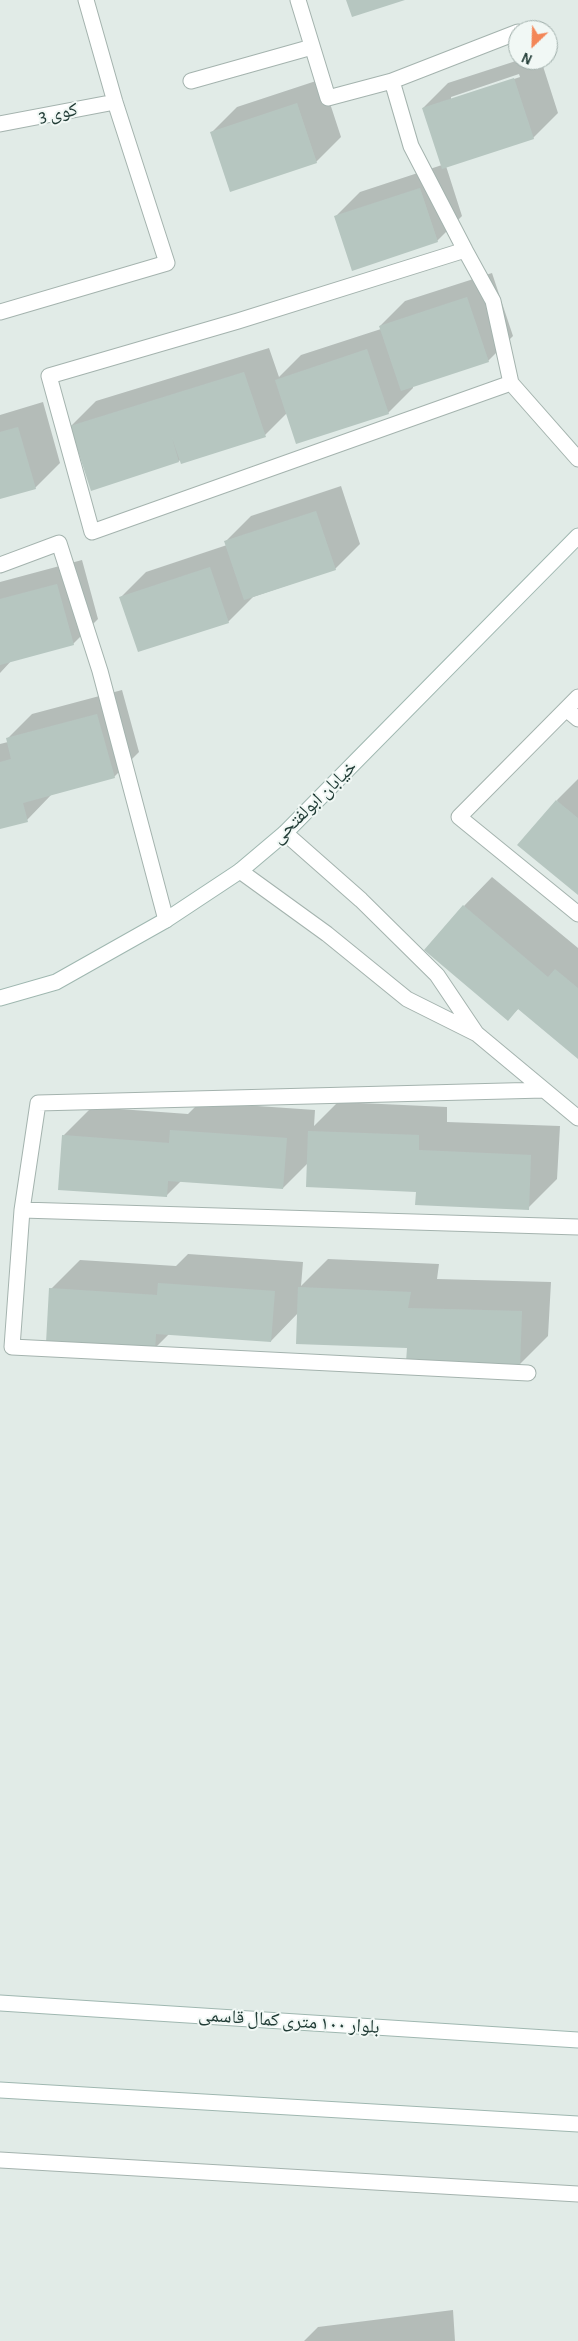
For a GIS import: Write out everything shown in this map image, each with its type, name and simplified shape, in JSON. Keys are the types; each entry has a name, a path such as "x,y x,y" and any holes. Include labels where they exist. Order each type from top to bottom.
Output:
{"street":[{"path":"0,312 167,263 115,102 86,0"},
{"path":"298,0 328,98 392,81 508,36"},
{"path":"191,81 312,47"},
{"path":"392,81 411,146 493,301 511,383 578,459"},
{"name":"کوی 3","path":"0,124 115,102"},
{"path":"465,250 238,321 49,376 92,532 511,383"},
{"name":"خیابان ابولفتحی","path":"0,998 56,982 166,920 240,872 285,833 578,536"},
{"path":"0,565 59,543 100,671 166,920"},
{"path":"578,696 459,816 578,914"},
{"path":"566,709 578,719"},
{"path":"285,833 362,900 437,975 477,1034"},
{"path":"240,872 326,934 407,999 477,1034 578,1118"},
{"path":"528,1373 12,1347 22,1210 38,1103 544,1090"},
{"path":"22,1210 578,1227"},
{"name":"بلوار ۱۰۰ متری کمال قاسمی","path":"0,2003 578,2040"},
{"path":"0,2090 578,2124"},
{"path":"0,2160 578,2194"}],"building":[{"path":"346,0 405,0 352,17"},
{"path":"514,78 534,139 442,169 422,108"},
{"path":"297,103 317,163 230,192 210,132"},
{"path":"420,188 438,242 352,271 334,216"},
{"path":"467,297 489,362 401,391 379,326"},
{"path":"367,349 389,414 296,444 275,380"},
{"path":"244,372 266,437 181,464 172,438 179,462 91,491 70,426"},
{"path":"18,427 36,489 0,499 0,432"},
{"path":"316,511 336,570 244,600 224,541"},
{"path":"210,567 229,623 138,652 119,597"},
{"path":"57,584 74,645 0,665 0,599"},
{"path":"97,714 115,778 23,803 28,822 0,829 0,762 11,759 6,738"},
{"path":"556,800 578,818 578,895 517,845"},
{"path":"463,905 548,977 555,969 578,988 578,1059 518,1009 508,1021 424,950"},
{"path":"170,1130 287,1138 283,1189 168,1181 167,1197 58,1190 62,1135 169,1143"},
{"path":"308,1131 419,1135 419,1150 531,1155 529,1210 415,1205 416,1192 306,1187"},
{"path":"158,1283 275,1291 271,1342 156,1334 155,1350 46,1343 49,1288 157,1295"},
{"path":"298,1287 411,1292 408,1308 522,1311 520,1366 406,1362 407,1348 296,1344"}]}
